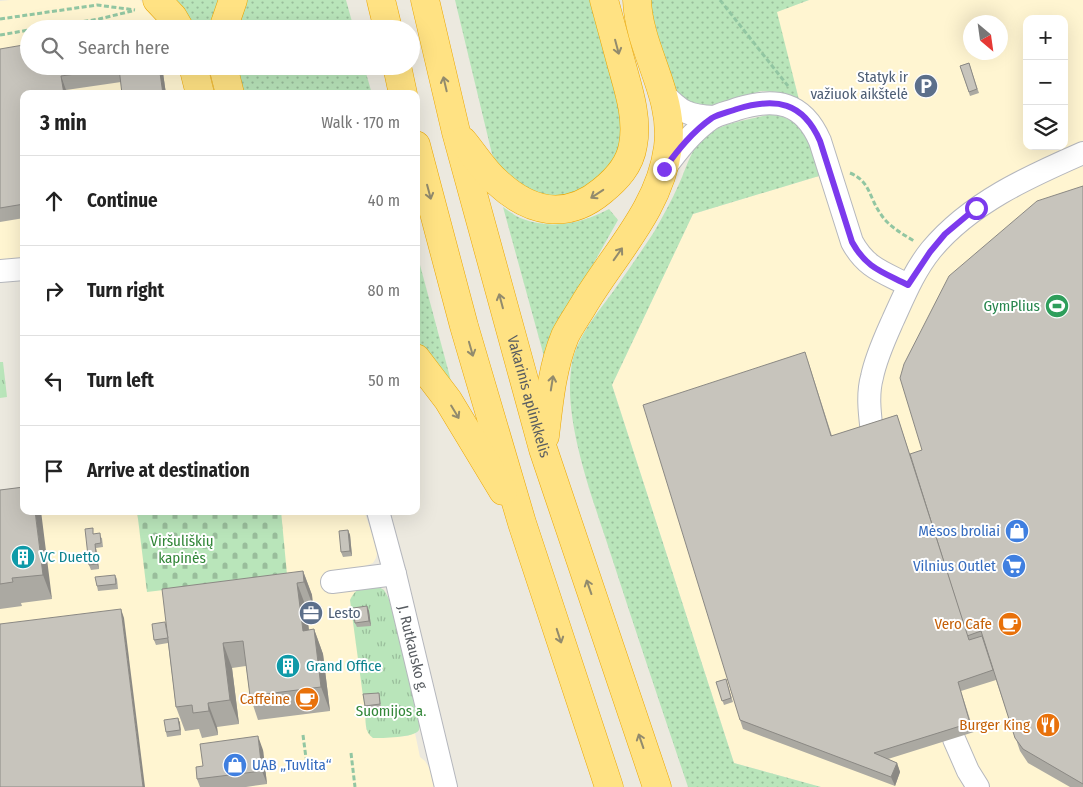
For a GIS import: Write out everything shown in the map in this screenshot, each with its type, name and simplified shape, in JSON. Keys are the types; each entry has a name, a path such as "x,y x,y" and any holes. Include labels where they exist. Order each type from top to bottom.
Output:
{"highway":[{"path":"226,20 233,0"},
{"path":"381,0 386,20"},
{"name":"Vakarinis aplinkkelis","path":"425,0 456,132 543,449 657,787"},
{"path":"456,132 496,182 526,204 552,210 575,207 599,194 615,181 626,166 633,145 634,124 630,99 604,0"},
{"path":"543,449 552,377 566,335 590,294 654,196 664,169 669,125 663,93 642,29 637,0"},
{"path":"146,5 172,17 174,20"},
{"path":"196,75 199,90"},
{"path":"225,75 229,90"},
{"path":"399,75 402,90"},
{"path":"420,160 464,326 522,523 609,787"},
{"path":"420,363 448,400 522,523"}],"street":[{"path":"663,93 677,108 685,113 714,117"},
{"path":"664,169 689,137 714,117 766,102 792,108 805,117 814,127 852,242 858,253 868,264 908,285"},
{"path":"872,433 869,406 871,378 908,285 935,246 945,234 976,208 1017,184 1083,153"},
{"path":"0,271 20,269"},
{"name":"J. Rutkausko g.","path":"379,515 446,787"},
{"path":"332,582 395,574"},
{"path":"954,739 978,787"}],"path":[{"path":"0,19 97,5 146,5"},
{"path":"93,20 146,5"},
{"path":"0,35 20,32"},
{"path":"303,735 306,758"},
{"path":"351,753 355,787"}],"shaded area":[{"path":"140,0 162,20 20,20 20,75 185,75 189,90 20,90 20,262 0,264 0,1"},
{"path":"809,0 1083,0 1083,787 821,787 734,763 612,385 693,214 819,176 776,12"},
{"path":"0,493 20,508 20,515 365,515 378,550 373,563 362,567 366,728 373,738 407,736 415,733 420,757 430,769 434,787 0,787"}],"green space":[{"path":"174,0 220,0 213,20 188,20"},
{"path":"246,0 346,0 352,20 237,20"},
{"path":"455,0 591,0 620,110 622,133 618,154 610,171 577,195 555,199 533,195 502,173 492,154"},
{"path":"650,0 809,0 777,12 799,100 779,92 761,91 709,106 693,107 671,85 651,12"},
{"path":"237,75 367,75 371,90 241,90"},
{"path":"767,115 783,117 799,127 812,150 819,176 693,214 612,385 734,763 821,787 688,787 582,463 572,415 571,370 573,358 582,336 654,232 682,177 690,156 698,144 708,134 721,127"},
{"path":"503,207 520,218 545,224 578,221 609,209 618,220 560,323 545,360"},
{"path":"420,265 450,377 451,383 420,345"},
{"path":"0,362 3,362 7,397 0,398"},
{"name":"Viršuliškių kapinės","path":"137,515 281,515 287,575 147,592"},
{"name":"Suomijos a.","path":"379,587 384,590 389,599 420,722 419,730 411,735 373,738 368,733 366,726 350,600 359,590"}],"building":[{"path":"20,46 20,75 68,75 61,76 63,90 20,90 20,205 0,208 0,49"},
{"path":"969,63 977,89 969,92 960,66"},
{"path":"120,75 160,75 162,90 122,90"},
{"name":"Vilnius Outlet","path":"1083,186 1083,784 1023,749 1015,738 981,631 967,636 910,454 922,450 900,378 904,364 949,276 1037,201"},
{"path":"805,352 831,436 897,415 969,640 982,636 993,670 958,682 970,723 874,753 897,763 891,777 740,720 643,405"},
{"path":"20,488 20,515 36,515 43,575 12,578 13,582 0,584 0,490"},
{"path":"93,528 93,534 100,533 101,543 95,544 97,564 89,565 85,529"},
{"path":"348,530 350,551 341,552 339,531"},
{"name":"Grand Office","path":"303,571 304,582 297,583 303,631 314,629 321,687 250,696 243,641 223,643 230,700 208,703 209,711 193,713 192,705 176,707 162,589"},
{"path":"115,575 116,584 97,586 95,577"},
{"path":"367,606 369,621 355,623 353,608"},
{"path":"121,609 143,787 0,787 0,624"},
{"path":"165,622 168,638 154,640 152,624"},
{"path":"726,679 731,698 722,701 716,682"},
{"path":"379,693 380,704 365,706 363,694"},
{"path":"178,718 180,730 166,732 164,720"},
{"path":"258,736 262,771 197,779 196,767 203,766 200,744"}],"place":[{"name":"Statyk ir važiuok aikštelė","path":"926,86"},
{"name":"GymPlius","path":"1057,306"},
{"name":"Mėsos broliai","path":"1017,531"},
{"name":"VC Duetto","path":"23,557"},
{"name":"Vilnius Outlet","path":"1014,566"},
{"name":"Lesto","path":"311,613"},
{"name":"Vero Cafe","path":"1010,624"},
{"name":"Grand Office","path":"288,666"},
{"name":"Caffeine","path":"307,699"},
{"name":"Burger King","path":"1048,725"},
{"name":"UAB „Tuvlita“","path":"235,765"}],"route":[{"path":"664,169 689,137 714,117 766,102 792,108 805,117 814,127 852,242 858,253 868,264 908,285 930,252 945,234 976,208"}]}
